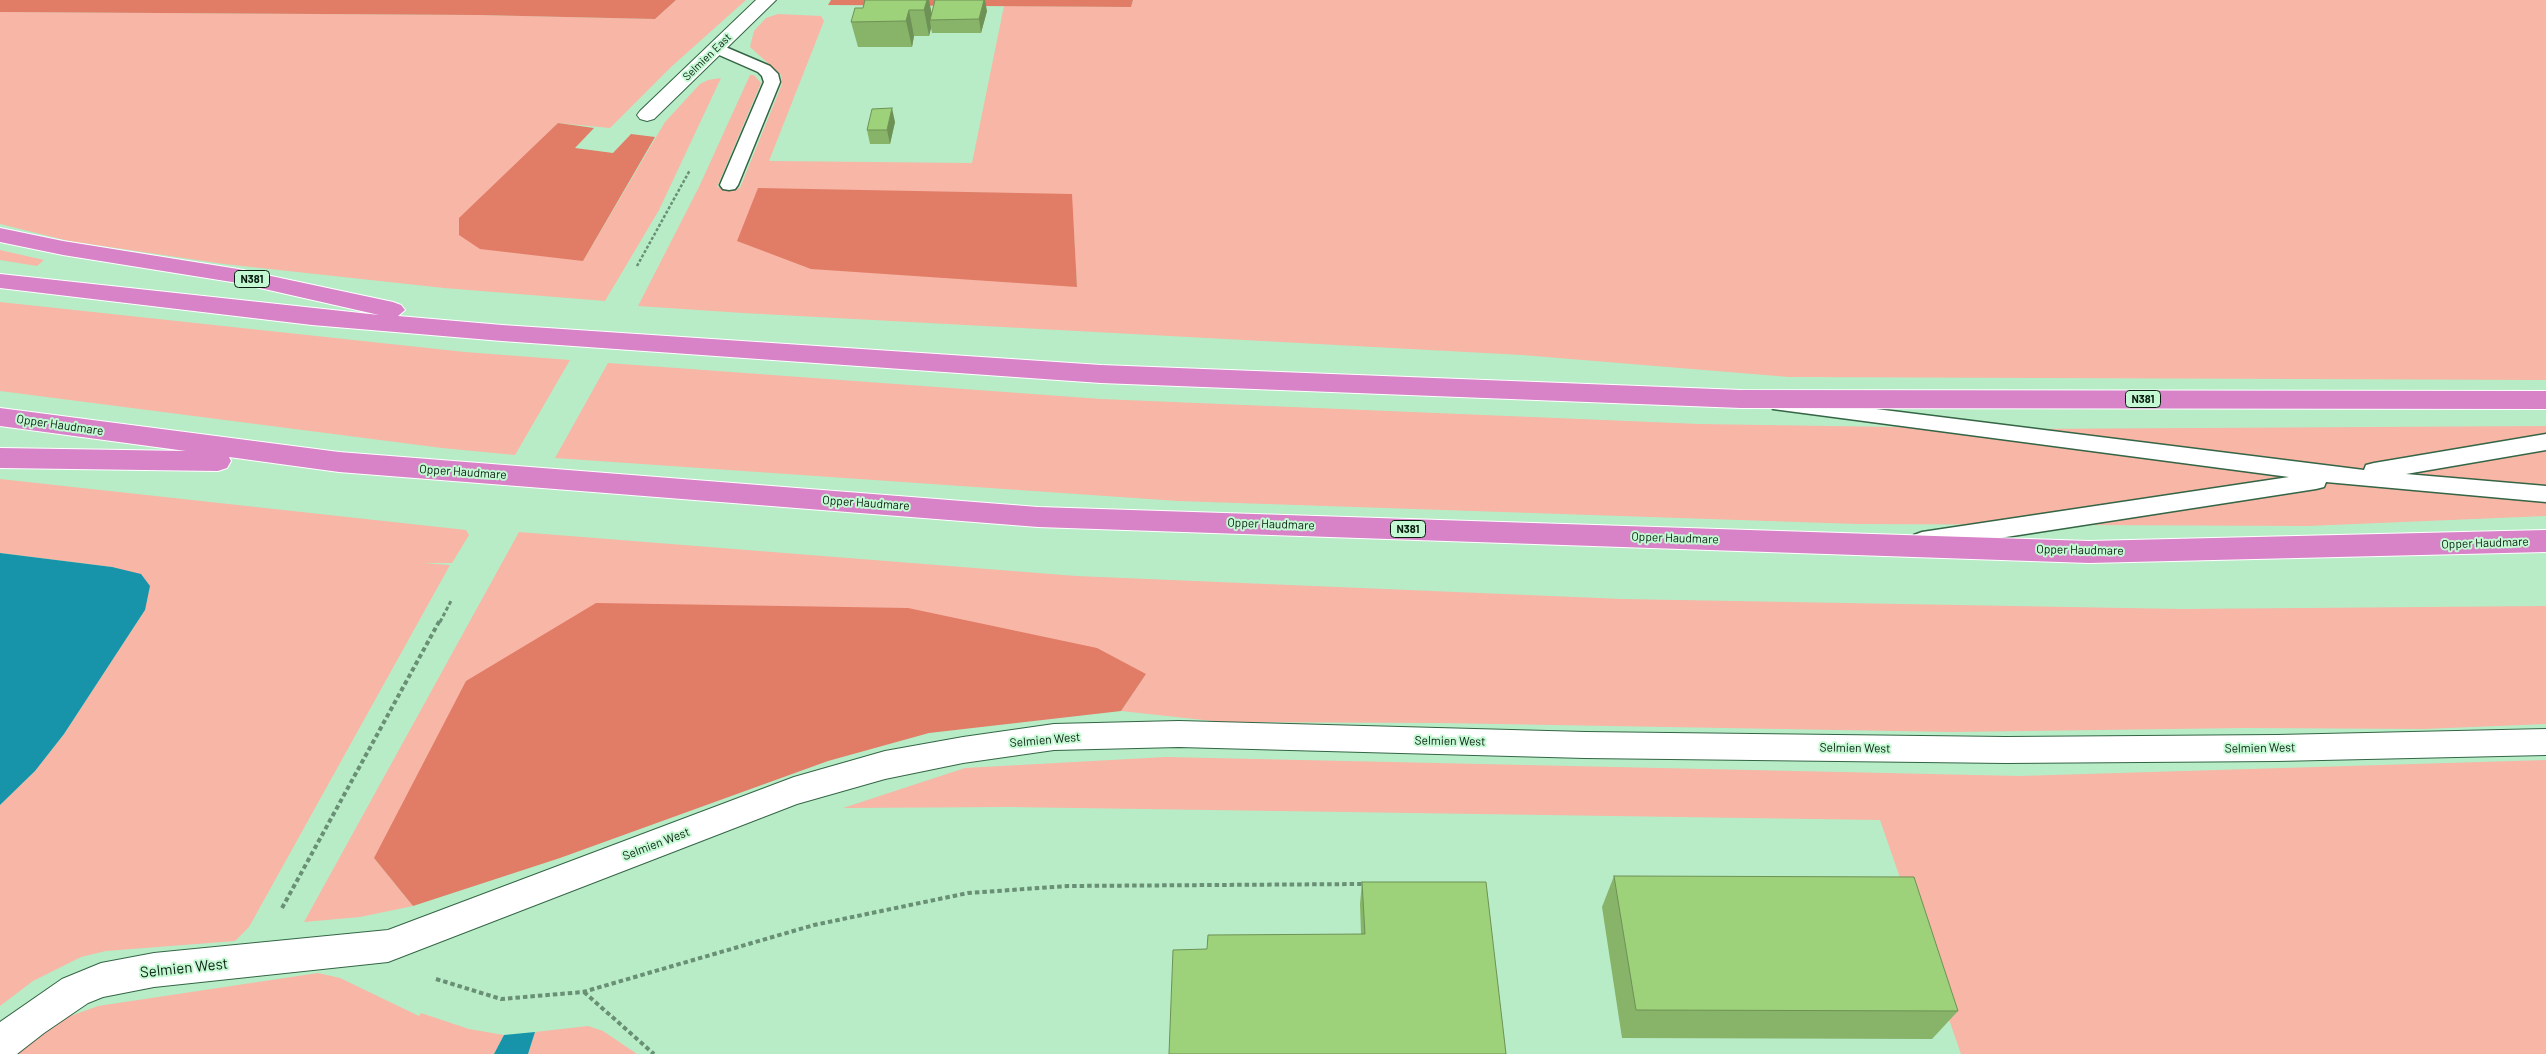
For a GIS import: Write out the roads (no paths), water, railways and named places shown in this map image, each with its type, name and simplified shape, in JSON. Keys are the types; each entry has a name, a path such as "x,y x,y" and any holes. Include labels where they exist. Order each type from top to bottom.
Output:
{"highway":[{"name":"N381","path":"0,235 63,248 238,276 502,333"},
{"name":"N381","path":"0,281 312,318 502,333 1101,374 1741,399 2546,400"},
{"name":"Opper Haudmare","path":"0,417 338,462 1038,516 2089,552 2546,541"},
{"name":"N381","path":"0,458 338,462"}],"street":[{"name":"Selmien East","path":"647,115 767,0"},
{"name":"Selmien West","path":"0,1045 31,1020 75,991 101,980 154,970 388,946 794,791 884,765 963,750 1054,738 1179,734 1585,744 2006,750 2277,748 2546,742"}],"lane":[{"path":"716,48 764,70 770,74 772,82 729,185"},
{"path":"1741,399 2343,476 2546,494"},
{"path":"1899,545 2343,476 2546,442"}],"water":[{"path":"0,553 112,567 141,574 150,586 145,610 64,734 35,771 0,805"},
{"path":"535,1032 528,1054 494,1054 504,1035"}]}
